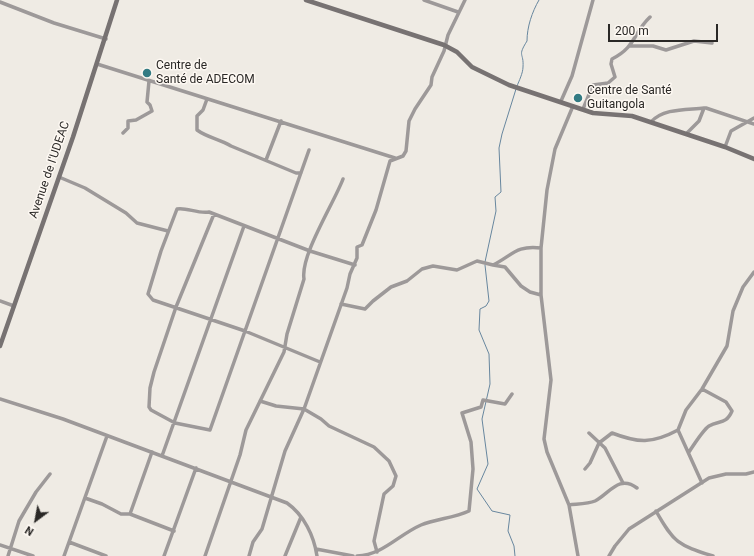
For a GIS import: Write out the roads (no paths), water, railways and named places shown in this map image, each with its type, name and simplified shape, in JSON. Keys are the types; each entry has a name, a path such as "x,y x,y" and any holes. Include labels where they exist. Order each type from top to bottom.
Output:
{"street":[{"name":"Avenue de I'UDEAC","path":"0,346 106,39 117,0"},
{"path":"306,0 444,45 457,52 472,67 523,90 561,101 593,113 632,116 725,147 754,159"},
{"path":"424,0 458,12"},
{"path":"249,556 253,542 262,529 273,496 285,451 304,409 350,274 358,258 357,247 362,245 376,210 390,161 403,156 406,151 409,121 431,85 432,77 444,51 444,45 458,12 465,0"},
{"path":"561,101 572,76 593,0"},
{"path":"0,2 54,23 106,39"},
{"path":"584,109 593,85 608,83 615,77 611,64 612,59 623,54 630,46 644,22 650,17"},
{"path":"630,46 654,46 666,50 694,41 712,43"},
{"path":"97,64 395,158"},
{"path":"123,133 128,128 128,121 136,120 152,111 147,102 149,81"},
{"path":"207,99 203,110 197,116 197,130 213,139 225,142 231,146 296,173 301,173"},
{"path":"573,106 555,149 547,190 541,248 541,295 551,380 544,439 547,452 570,505 578,556"},
{"path":"651,122 656,116 676,110 704,108 754,124"},
{"path":"686,134 699,120 704,108"},
{"path":"725,147 731,131 754,118"},
{"path":"266,160 281,121"},
{"path":"214,214 176,308 151,382 149,407 151,410 175,423 210,430 309,150"},
{"path":"59,177 85,188 126,213 137,223 168,231"},
{"path":"205,556 231,481 246,430 284,352 284,347 304,279 303,272 310,251 343,179"},
{"path":"320,362 245,331 153,300 148,294 168,231 177,209 180,208 194,212 209,212 310,251 354,265"},
{"path":"162,456 244,226"},
{"path":"493,266 521,248 541,248"},
{"path":"341,304 365,309 391,287 407,281 422,269 433,266 457,270 478,261 505,268 521,286 530,292 541,295"},
{"path":"585,469 590,464 599,443 612,433 633,441 650,441 663,438 678,430 686,410 702,389 727,346 733,311 743,287 754,272"},
{"path":"0,300 14,306"},
{"path":"689,452 708,426 719,423 729,417 732,411 726,402 702,389"},
{"path":"357,556 377,552 421,525 458,516 469,511 474,469 471,442 462,412 481,407 485,400 505,404 512,394"},
{"path":"0,399 273,496 293,507 301,517 312,536 317,556"},
{"path":"260,401 276,406 304,409 322,419 329,426 374,447 389,461 396,476 393,486 384,494 374,541 377,552"},
{"path":"678,430 702,483"},
{"path":"589,433 605,448 623,483"},
{"path":"64,556 107,436"},
{"path":"130,514 152,452"},
{"path":"164,556 196,468"},
{"path":"609,556 629,529 702,483 716,475 746,474 754,472"},
{"path":"8,556 20,521 36,492 50,474"},
{"path":"570,505 595,501 616,485 623,483 633,485 637,488"},
{"path":"85,498 102,504 121,514 130,514 174,531"},
{"path":"656,511 669,534 677,542 713,556"},
{"path":"285,556 301,517"},
{"path":"69,542 106,556"},
{"path":"0,545 33,556"},
{"path":"316,549 353,556"}],"waterway":[{"path":"517,86 523,69 522,52 527,41 530,20 539,0"},
{"path":"485,262 496,211 495,197 501,192 499,148 516,89"},
{"path":"485,265 489,301 486,306 480,309 479,330 489,354 490,384 482,419 488,464 477,489 492,511 510,515 508,531 514,546 515,556"}],"place":[{"name":"Centre de Santé de ADECOM","path":"147,73"},
{"name":"Centre de Santé Guitangola","path":"578,98"}]}
